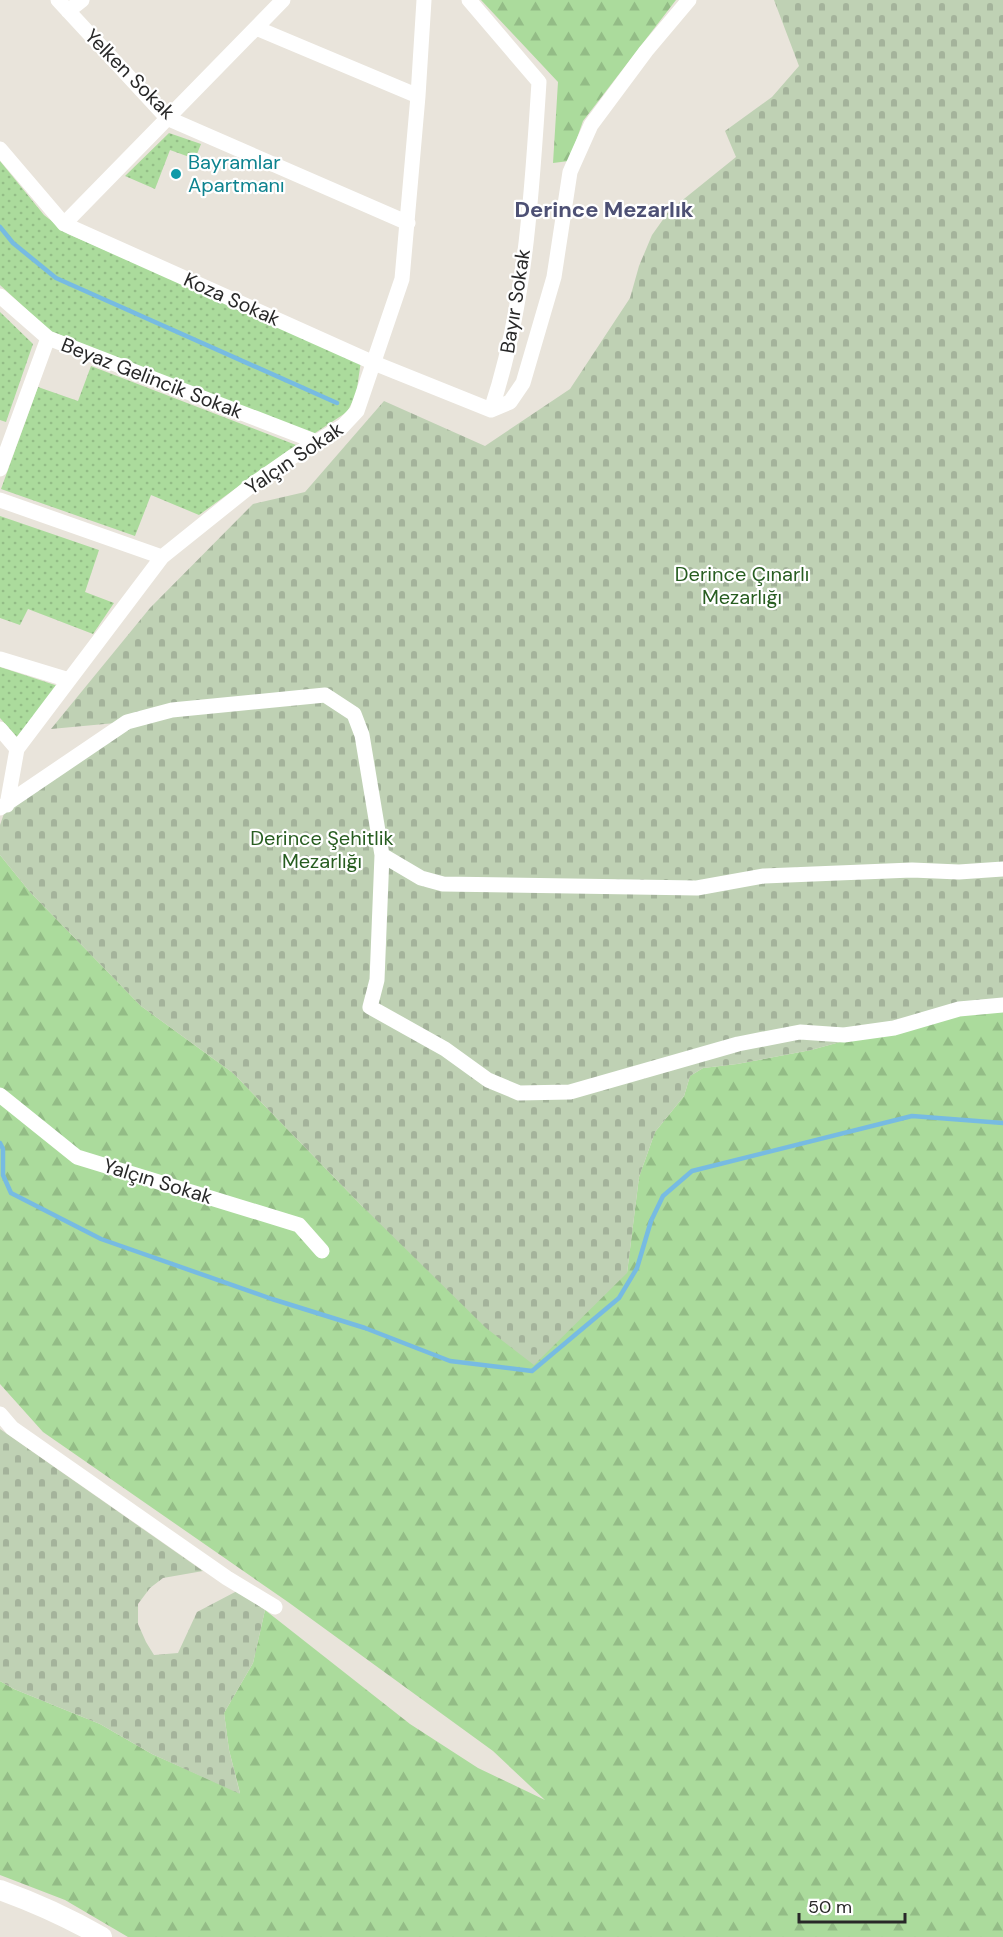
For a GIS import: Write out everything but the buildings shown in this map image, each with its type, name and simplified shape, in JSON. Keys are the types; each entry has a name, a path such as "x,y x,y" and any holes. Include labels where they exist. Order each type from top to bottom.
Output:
{"street":[{"path":"63,6 82,0"},
{"path":"64,224 283,0"},
{"name":"Yalçın Sokak","path":"4,807 17,749 162,557 253,484 343,426 357,411 402,279 424,0"},
{"name":"Bayır Sokak","path":"469,0 538,82 533,173 518,299 503,374 491,410"},
{"path":"491,410 510,402 523,383 554,276 570,172 591,125 646,51 689,0"},
{"name":"Yelken Sokak","path":"63,6 167,118 408,223"},
{"path":"256,28 418,96"},
{"name":"Koza Sokak","path":"0,149 64,224 374,363 491,410"},
{"name":"Beyaz Gelincik Sokak","path":"0,296 48,338 317,442"},
{"path":"0,469 48,338"},
{"path":"0,500 162,557"},
{"path":"0,659 69,680"},
{"path":"4,807 127,722 172,710 325,695 354,714 362,735 382,855 377,980 370,1007 445,1049 488,1080 519,1093 570,1092 738,1044 800,1032 844,1035 894,1028 959,1009 1003,1005"},
{"path":"0,729 17,749"},
{"path":"382,855 421,878 455,885 696,888 764,876 1003,869"},
{"name":"Yalçın Sokak","path":"0,1095 77,1157 299,1225 322,1251"},
{"path":"0,1414 12,1428 227,1578 274,1607"},
{"path":"0,1890 37,1903 102,1937"}],"green space":[{"path":"481,0 676,0 583,121 569,161 553,163 558,82"},
{"path":"774,0 1003,0 1003,1005 959,1009 811,1050 703,1068 690,1076 684,1096 655,1132 639,1177 627,1273 534,1365 486,1328 363,1207 233,1073 141,1006 30,892 0,855 0,825 7,805 126,722 51,729 150,608 253,504 305,492 384,401 485,446 570,389 630,298 639,266 652,235 669,211 736,157 725,131 772,97 799,66"},
{"path":"169,133 201,144 195,159 170,150 155,189 125,176"},
{"path":"0,161 44,215 68,234 361,361 356,395 347,412 312,435 50,331 0,285"},
{"path":"0,312 33,344 6,422 0,420"},
{"path":"91,366 296,445 199,515 151,495 135,536 1,489 38,387 78,401"},
{"path":"0,516 99,550 85,592 114,603 93,634 28,609 20,625 0,618"},
{"path":"0,667 58,686 17,737 0,718"},
{"path":"0,855 30,892 141,1006 233,1073 363,1207 627,1273 639,1177 655,1132 684,1096 690,1076 703,1068 811,1050 959,1009 1003,1005 1003,1937 128,1937 65,1900 0,1875 0,1681 14,1689 100,1724 152,1754 240,1793 229,1750 224,1713 253,1663 265,1610 410,1724 478,1768 545,1800 493,1751 288,1602 43,1432 0,1384"},
{"path":"0,1429 203,1571 163,1578 150,1588 138,1604 138,1624 154,1655 178,1653 197,1612 237,1591 265,1610 253,1663 224,1713 229,1750 240,1794 152,1754 100,1724 14,1689 0,1681"}],"waterway":[{"path":"0,227 13,243 56,278 337,403"},
{"path":"0,1143 3,1149 3,1175 11,1193 101,1239 272,1299 365,1328 450,1361 532,1371 619,1298 637,1268 651,1221 663,1196 692,1171 912,1116 1003,1123"}],"place":[{"name":"Bayramlar Apartmanı","path":"176,174"}],"district":[{"name":"Derince Mezarlık","path":"604,209"}],"park label":[{"name":"Derince Çınarlı Mezarlığı","path":"742,586"},
{"name":"Derince Şehitlik Mezarlığı","path":"322,850"}]}
